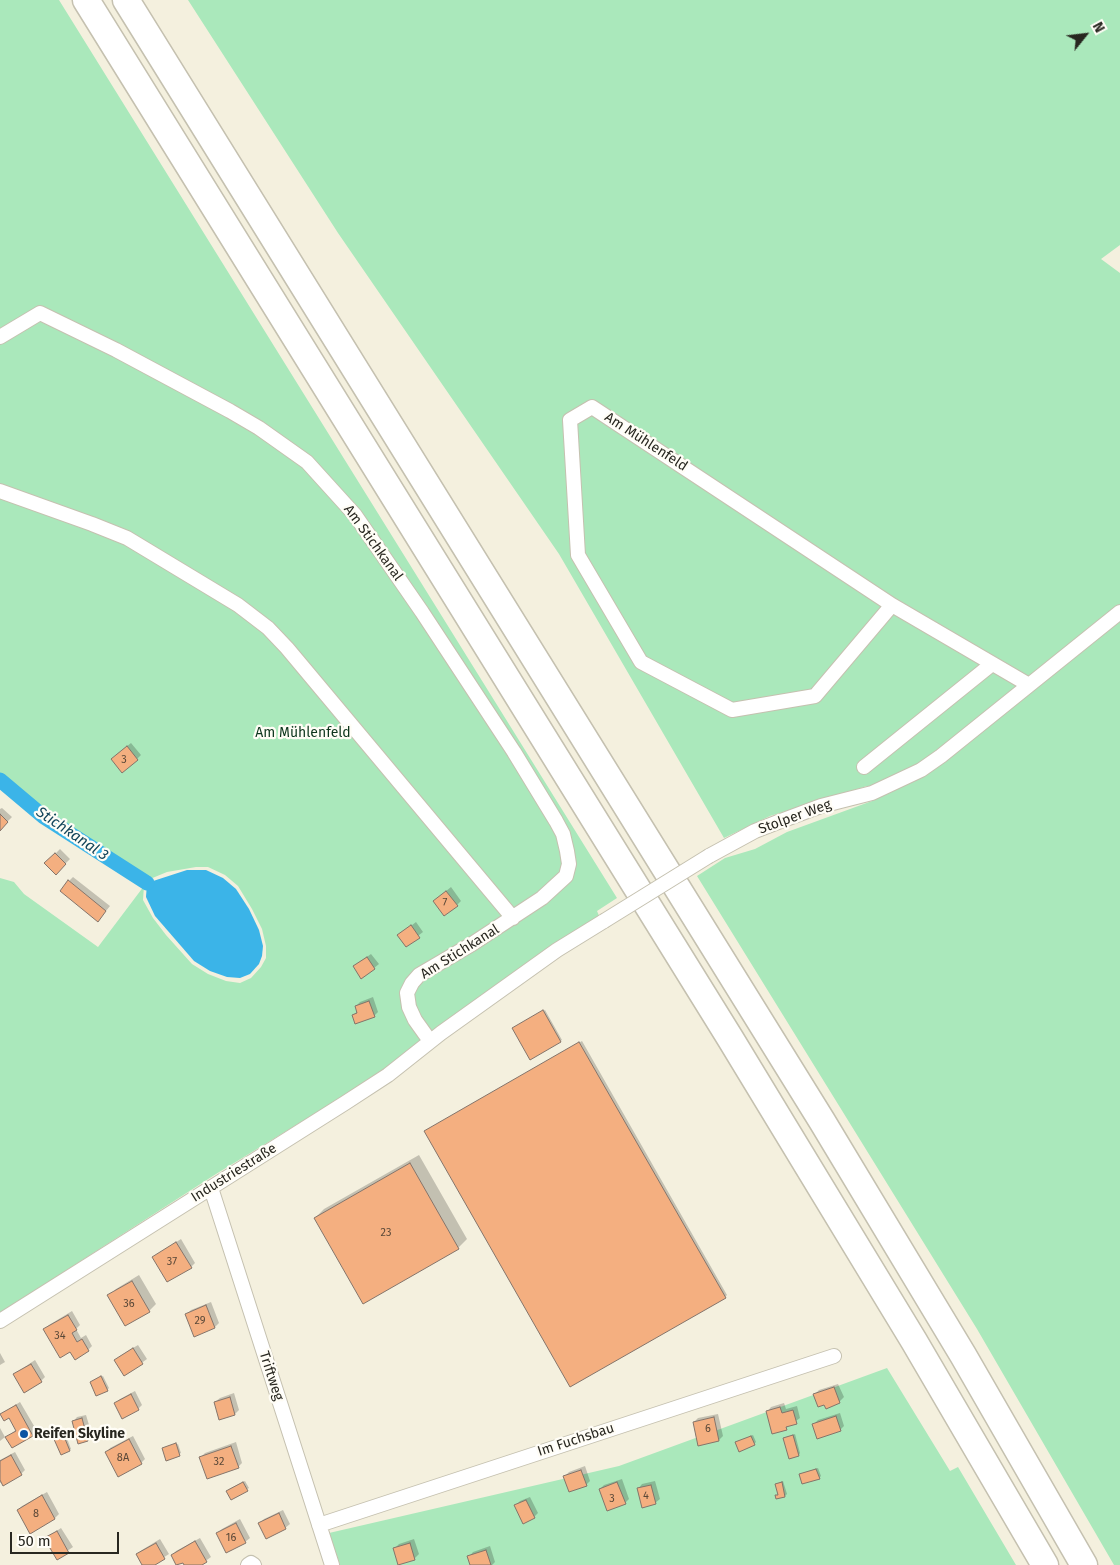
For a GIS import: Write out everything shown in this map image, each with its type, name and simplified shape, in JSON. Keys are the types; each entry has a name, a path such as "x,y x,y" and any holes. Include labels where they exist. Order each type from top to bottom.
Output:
{"highway":[{"path":"86,0 730,1038 914,1341 1045,1565"},
{"path":"126,0 822,1121 963,1355 1084,1565"},
{"path":"1063,1527 1089,1565"},
{"path":"1024,1529 1039,1565"}],"street":[{"name":"Am Stichkanal","path":"0,337 40,313 116,350 230,411 259,428 307,462 328,483 354,515 422,612 514,752 556,820 563,834 569,864 566,876 542,898 514,918 420,975 412,983 407,992 409,1007 415,1020 430,1041"},
{"name":"Am Mühlenfeld","path":"892,605 815,696 732,710 641,662 578,555 570,420 592,407 892,605 1029,685"},
{"name":"Am Stichkanal","path":"0,491 127,538 238,605 268,628 287,648 514,918"},
{"name":"Stolper Weg","path":"463,1018 557,950 709,856 755,831 821,806 872,793 906,778 941,756 1120,612"},
{"path":"864,767 992,664"},
{"name":"Industriestraße","path":"0,1321 388,1075 430,1041 463,1018"},
{"name":"Triftweg","path":"211,1188 332,1565"},
{"name":"Im Fuchsbau","path":"319,1525 834,1356"},
{"path":"248,1565 252,1563 254,1565"}],"green space":[{"path":"0,0 59,0 617,898 597,911 600,918 383,1072 216,1174 0,1313 0,878 14,882 24,894 98,947 144,886 143,900 153,918 166,935 192,964 208,974 226,981 240,983 251,978 266,958 266,946 262,929 252,909 238,886 225,875 208,867 196,867 167,872 150,879 49,814 0,774"},
{"path":"188,0 1120,0 1120,245 1101,259 1120,273 1120,1565 1114,1565 977,1329 697,876 725,858 755,849 787,832 872,801 867,786 770,816 724,838 559,554 338,233"},
{"path":"887,1368 950,1471 958,1467 1016,1565 340,1565 329,1533 619,1466"}],"water":[{"path":"187,870 206,870 223,878 236,889 249,909 259,930 263,946 259,964 250,974 240,978 227,977 210,971 194,961 155,916 146,897 147,883"}],"building":[{"path":"127,746 138,760 122,773 111,759"},
{"path":"0,814 8,822 0,831"},
{"path":"55,853 66,864 56,875 44,863"},
{"path":"68,880 106,911 98,922 60,891"},
{"path":"446,891 458,906 444,916 433,901"},
{"path":"411,925 420,938 406,947 397,935"},
{"path":"367,957 375,969 361,979 353,966"},
{"path":"369,1001 375,1017 355,1024 352,1015 357,1013 355,1006"},
{"path":"543,1010 561,1042 530,1060 512,1028"},
{"path":"579,1042 726,1298 570,1387 424,1131"},
{"path":"410,1163 459,1249 363,1304 314,1218"},
{"path":"176,1242 192,1268 167,1282 152,1257"},
{"path":"132,1281 150,1312 125,1326 107,1295"},
{"path":"206,1305 215,1328 194,1337 185,1314"},
{"path":"68,1315 77,1330 72,1333 77,1342 82,1339 89,1351 75,1360 70,1352 60,1358 43,1329"},
{"path":"133,1348 143,1364 124,1376 114,1360"},
{"path":"31,1364 42,1382 24,1393 13,1374"},
{"path":"101,1376 108,1391 96,1396 90,1382"},
{"path":"834,1387 840,1403 826,1409 824,1405 818,1407 813,1394"},
{"path":"131,1394 139,1410 122,1419 114,1403"},
{"path":"230,1397 235,1415 219,1420 214,1402"},
{"path":"16,1405 33,1436 12,1448 5,1437 16,1431 9,1418 4,1421 0,1414"},
{"path":"780,1407 782,1413 793,1410 797,1424 786,1427 787,1430 772,1434 766,1411"},
{"path":"836,1416 841,1431 817,1439 812,1424"},
{"path":"714,1417 719,1441 698,1446 693,1422"},
{"path":"82,1418 88,1441 78,1444 72,1421"},
{"path":"63,1434 70,1451 61,1455 53,1437"},
{"path":"793,1435 799,1456 789,1459 783,1438"},
{"path":"751,1436 755,1445 739,1452 735,1442"},
{"path":"129,1439 142,1464 118,1477 105,1452"},
{"path":"176,1443 180,1456 166,1461 162,1448"},
{"path":"231,1446 239,1468 207,1479 199,1457"},
{"path":"11,1455 22,1475 3,1486 0,1480 0,1461"},
{"path":"816,1469 820,1479 802,1484 799,1474"},
{"path":"581,1470 587,1486 569,1492 563,1476"},
{"path":"243,1482 248,1491 231,1500 226,1491"},
{"path":"617,1482 626,1504 607,1511 599,1489"},
{"path":"782,1482 785,1497 776,1499 775,1495 778,1495 775,1484"},
{"path":"651,1485 656,1504 642,1508 637,1488"},
{"path":"42,1495 55,1519 30,1534 17,1510"},
{"path":"526,1500 535,1518 523,1524 514,1505"},
{"path":"279,1513 286,1529 266,1539 258,1523"},
{"path":"236,1523 246,1543 226,1553 216,1533"},
{"path":"57,1531 69,1553 57,1560 44,1538"},
{"path":"195,1541 207,1562 202,1565 184,1565 183,1563 176,1565 171,1555"},
{"path":"156,1543 165,1559 155,1565 142,1565 136,1554"},
{"path":"410,1543 415,1560 398,1565 393,1548"},
{"path":"486,1550 491,1565 470,1565 467,1556"}],"waterway":[{"name":"Stichkanal 3","path":"0,780 44,817 147,883"}],"place":[{"name":"Reifen Skyline","path":"24,1434"}]}
